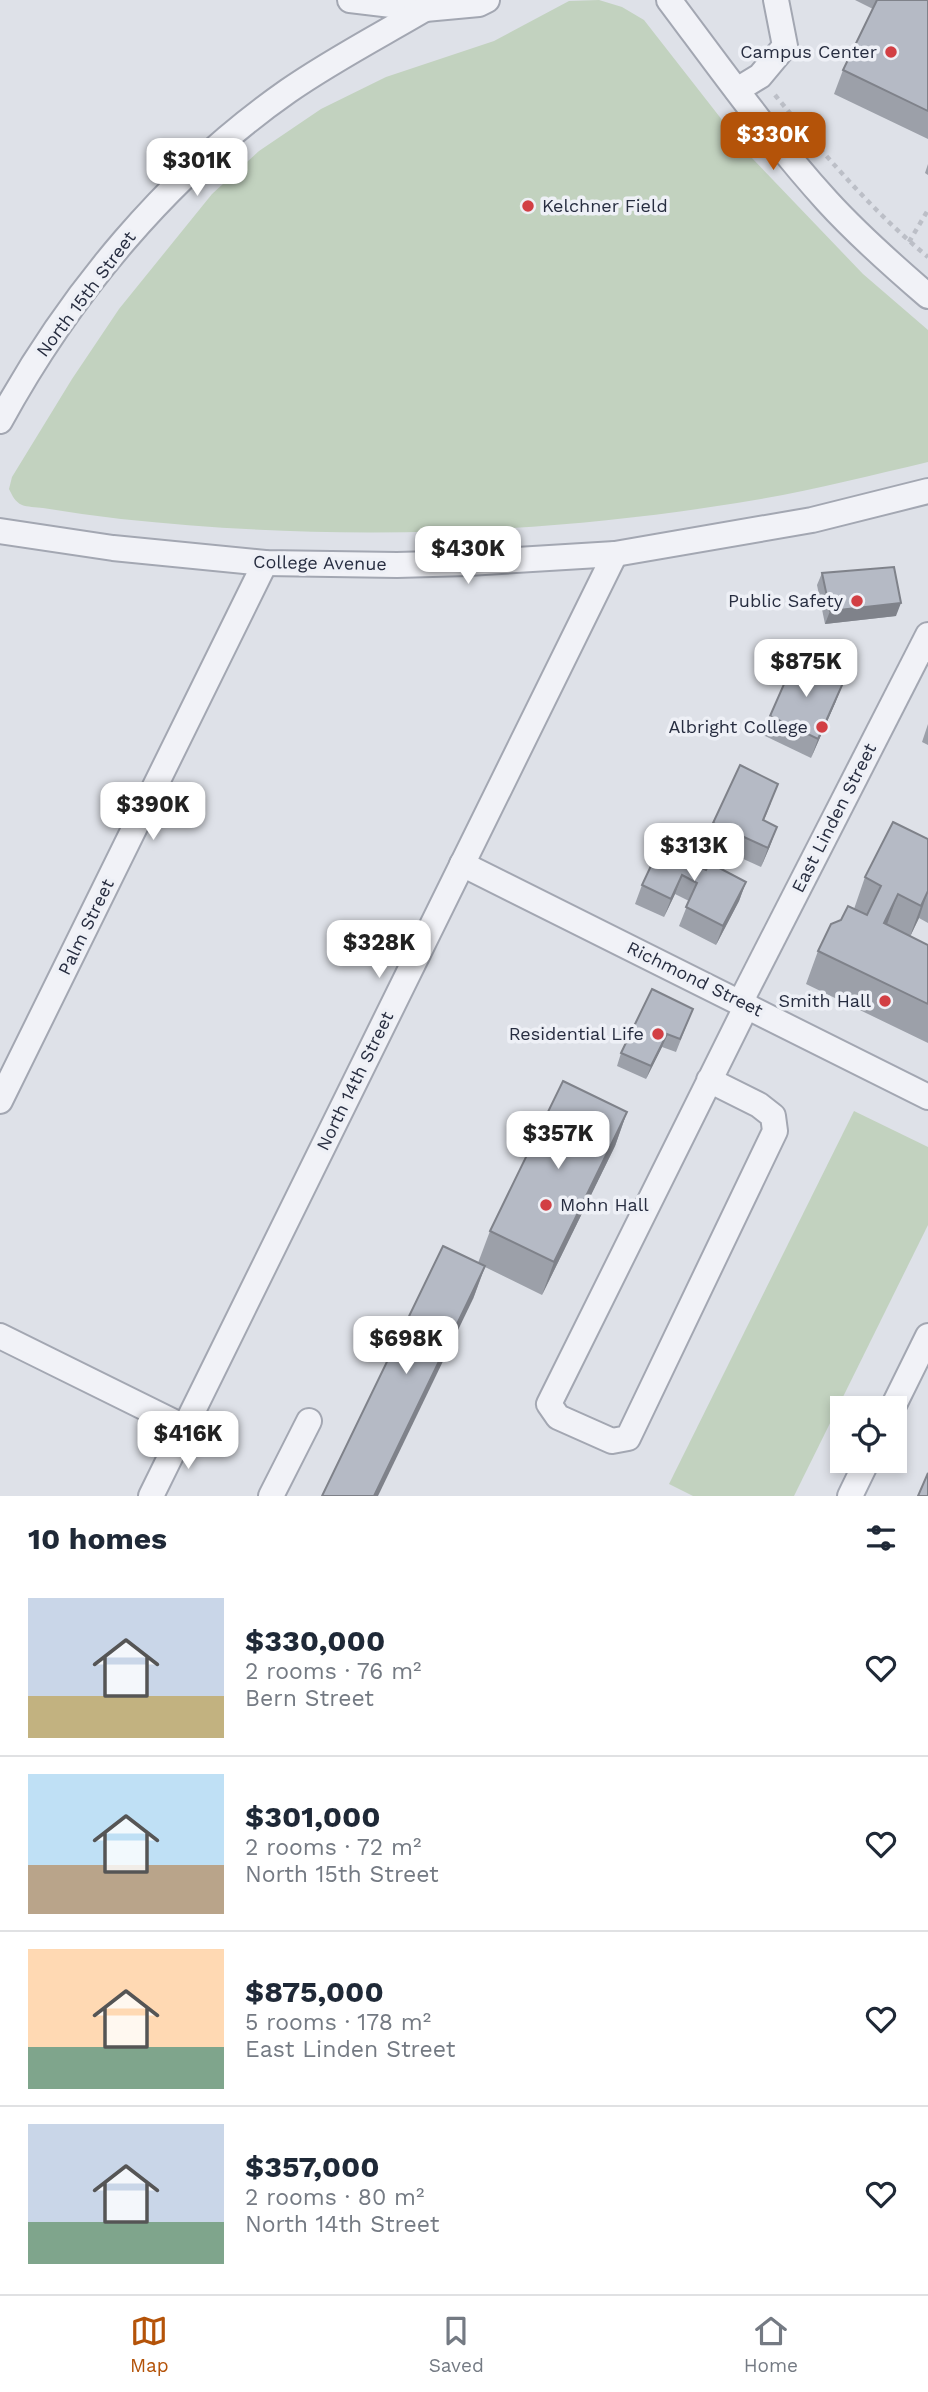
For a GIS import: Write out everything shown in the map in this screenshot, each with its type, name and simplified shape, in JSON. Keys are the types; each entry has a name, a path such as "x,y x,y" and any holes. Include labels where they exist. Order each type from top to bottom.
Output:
{"street":[{"path":"350,0 425,9 479,4 486,0"},
{"path":"669,0 775,141 828,202 928,296"},
{"path":"737,89 760,76 785,47 776,0"},
{"name":"North 15th Street","path":"0,421 62,321 105,263 181,181 227,139 288,91 425,9"},
{"name":"College Avenue","path":"0,531 125,550 265,563 397,565 615,554 812,520 928,491"},
{"name":"North 14th Street","path":"151,1496 615,554"},
{"name":"Palm Street","path":"0,1101 265,563"},
{"name":"East Linden Street","path":"709,1080 759,1105 773,1116 775,1131 628,1438 612,1441 558,1417 549,1404 709,1080 744,1003 928,635"},
{"name":"Richmond Street","path":"461,864 928,1097"},
{"path":"0,1336 184,1427"},
{"path":"899,1396 925,1349"},
{"path":"271,1496 309,1421"},
{"path":"850,1496 861,1473"}],"path":[{"path":"760,76 853,186 928,257"}],"green space":[{"path":"599,0 622,7 644,20 751,157 863,274 928,330 928,462 785,494 660,514 584,523 429,532 198,526 29,507 16,500 9,489 12,477 119,309 212,194 259,151 321,109 386,77 494,41 569,1"},
{"path":"854,1111 928,1147 928,1225 843,1396 830,1396 830,1423 794,1496 693,1496 669,1484"}],"building":[{"name":"Campus Center","path":"877,0 928,0 928,111 843,70"},
{"name":"Public Safety","path":"894,567 901,603 830,611 822,573"},
{"path":"795,659 843,683 818,739 770,716"},
{"path":"740,765 778,784 763,820 777,827 768,848 713,823"},
{"path":"893,822 928,839 928,891 921,906 898,894 884,923 928,945 928,1004 818,951 831,924 841,920 848,906 867,915 881,886 865,877"},
{"path":"664,838 689,851 686,861 706,870 710,863 746,882 723,926 686,907 697,883 682,875 671,899 642,885"},
{"name":"Residential Life","path":"652,989 693,1009 680,1039 667,1034 651,1066 621,1053"},
{"name":"Mohn Hall","path":"563,1081 627,1112 554,1262 490,1231"},
{"path":"443,1246 485,1266 374,1496 322,1496"},
{"path":"928,1473 928,1496 918,1496"}],"place":[{"name":"Campus Center","path":"891,52"},
{"name":"Kelchner Field","path":"528,206"},
{"name":"Public Safety","path":"857,601"},
{"name":"Albright College","path":"822,727"},
{"name":"Smith Hall","path":"885,1001"},
{"name":"Residential Life","path":"658,1034"},
{"name":"Mohn Hall","path":"546,1205"}]}
